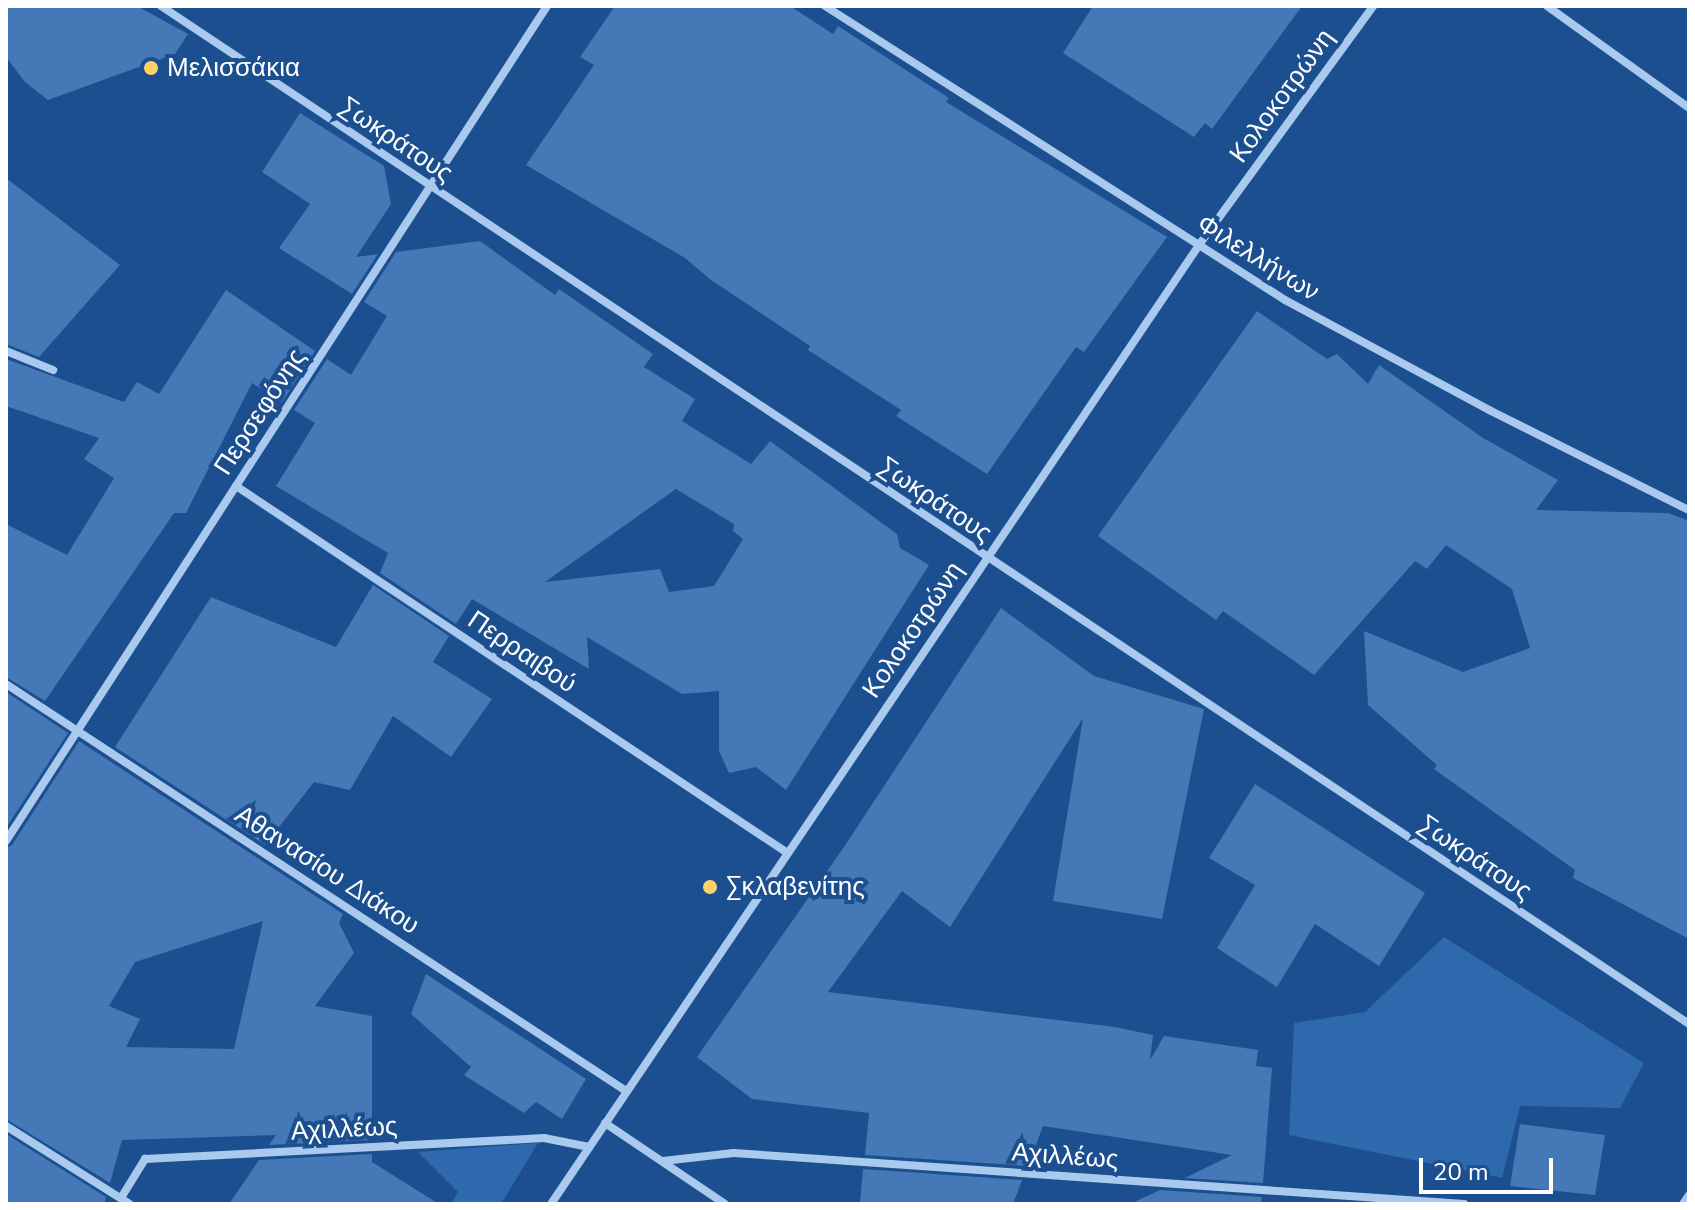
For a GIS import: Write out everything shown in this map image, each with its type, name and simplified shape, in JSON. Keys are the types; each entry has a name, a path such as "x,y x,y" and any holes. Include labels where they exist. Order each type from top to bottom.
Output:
{"street":[{"name":"Σωκράτους","path":"161,6 1689,1024"},
{"name":"Περσεφόνης","path":"6,841 547,6"},
{"name":"Φιλελλήνων","path":"825,6 1199,245 1347,335 1689,510"},
{"name":"Κολοκοτρώνη","path":"551,1204 1199,245 1373,6"},
{"path":"1547,6 1689,108"},
{"path":"6,351 53,370"},
{"name":"Περραιβού","path":"236,486 786,852"},
{"name":"Αθανασίου Διάκου","path":"6,684 626,1091"},
{"path":"605,1123 725,1204"},
{"path":"6,1126 130,1204"},
{"name":"Αχιλλέως","path":"121,1198 145,1159 544,1138 589,1147"},
{"name":"Αχιλλέως","path":"663,1161 734,1153 1464,1204"},
{"path":"1683,1204 1689,1195"}],"shaded area":[{"path":"1444,937 1644,1063 1620,1108 1520,1106 1502,1178 1289,1135 1294,1023 1365,1012"},
{"path":"538,1143 501,1204 451,1204 458,1192 418,1152"}],"building":[{"path":"6,6 137,6 188,34 175,54 48,100 25,82 6,57"},
{"path":"615,6 790,6 833,34 838,26 949,98 946,102 1167,237 1084,352 1076,347 987,474 896,416 901,410 808,350 810,346 711,280 685,258 526,165 594,65 580,57"},
{"path":"1093,6 1302,6 1212,129 1205,123 1194,137 1063,53"},
{"path":"300,113 384,166 391,204 356,257 378,254 352,294 279,248 310,204 262,172"},
{"path":"6,178 120,265 39,357 6,344"},
{"path":"480,241 555,295 559,289 653,354 644,367 695,399 682,421 751,464 770,441 897,534 900,548 929,565 786,790 756,767 729,773 719,751 719,691 682,694 587,637 589,669 472,599 456,624 380,573 388,553 276,486 315,423 294,410 327,359 351,375 387,316 364,302 396,252","holes":["676,489 734,524 733,531 743,539 714,586 669,592 660,569 545,582"]},
{"path":"226,290 315,351 282,402 252,383 186,513 174,513 45,701 6,677 6,524 67,555 114,478 84,459 99,438 6,406 6,359 124,402 137,382 159,394"},
{"path":"1257,311 1327,359 1337,354 1368,384 1379,365 1483,438 1558,480 1536,510 1668,513 1689,521 1689,939 1573,878 1575,870 1434,769 1437,765 1368,705 1364,631 1463,672 1530,648 1512,589 1446,545 1427,569 1415,561 1314,675 1223,611 1216,620 1098,536"},
{"path":"373,585 449,636 433,662 492,699 451,757 393,716 350,790 314,782 265,845 115,747 211,597 336,647"},
{"path":"1001,608 1094,676 1204,709 1162,919 1053,901 1083,718 950,927 902,891 828,992 1115,1027 1153,1035 1150,1060 1164,1036 1258,1050 1256,1066 1272,1068 1263,1183 1185,1178 1232,1155 1043,1126 1028,1166 865,1155 869,1113 752,1099 697,1057 844,847"},
{"path":"6,692 68,733 6,828"},
{"path":"79,741 343,914 339,923 354,953 315,1006 372,1016 372,1140 269,1145 276,1135 122,1140 110,1183 6,1119 6,848 12,845","holes":["263,921 234,1049 126,1047 140,1019 109,1006 135,962"]},
{"path":"1255,784 1425,893 1379,966 1315,924 1277,987 1217,948 1255,885 1209,858"},
{"path":"426,974 586,1079 562,1119 536,1102 524,1113 464,1075 471,1067 411,1014"},
{"path":"1520,1124 1605,1135 1595,1195 1510,1186"},
{"path":"6,1134 106,1197 104,1204 6,1204"},
{"path":"372,1154 372,1162 439,1204 229,1204 259,1160"},
{"path":"863,1169 1022,1180 1013,1204 860,1204"},
{"path":"1160,1190 1262,1197 1261,1204 1130,1204"}],"place":[{"name":"Μελισσάκια","path":"151,68"},
{"name":"Σκλαβενίτης","path":"710,887"}]}
